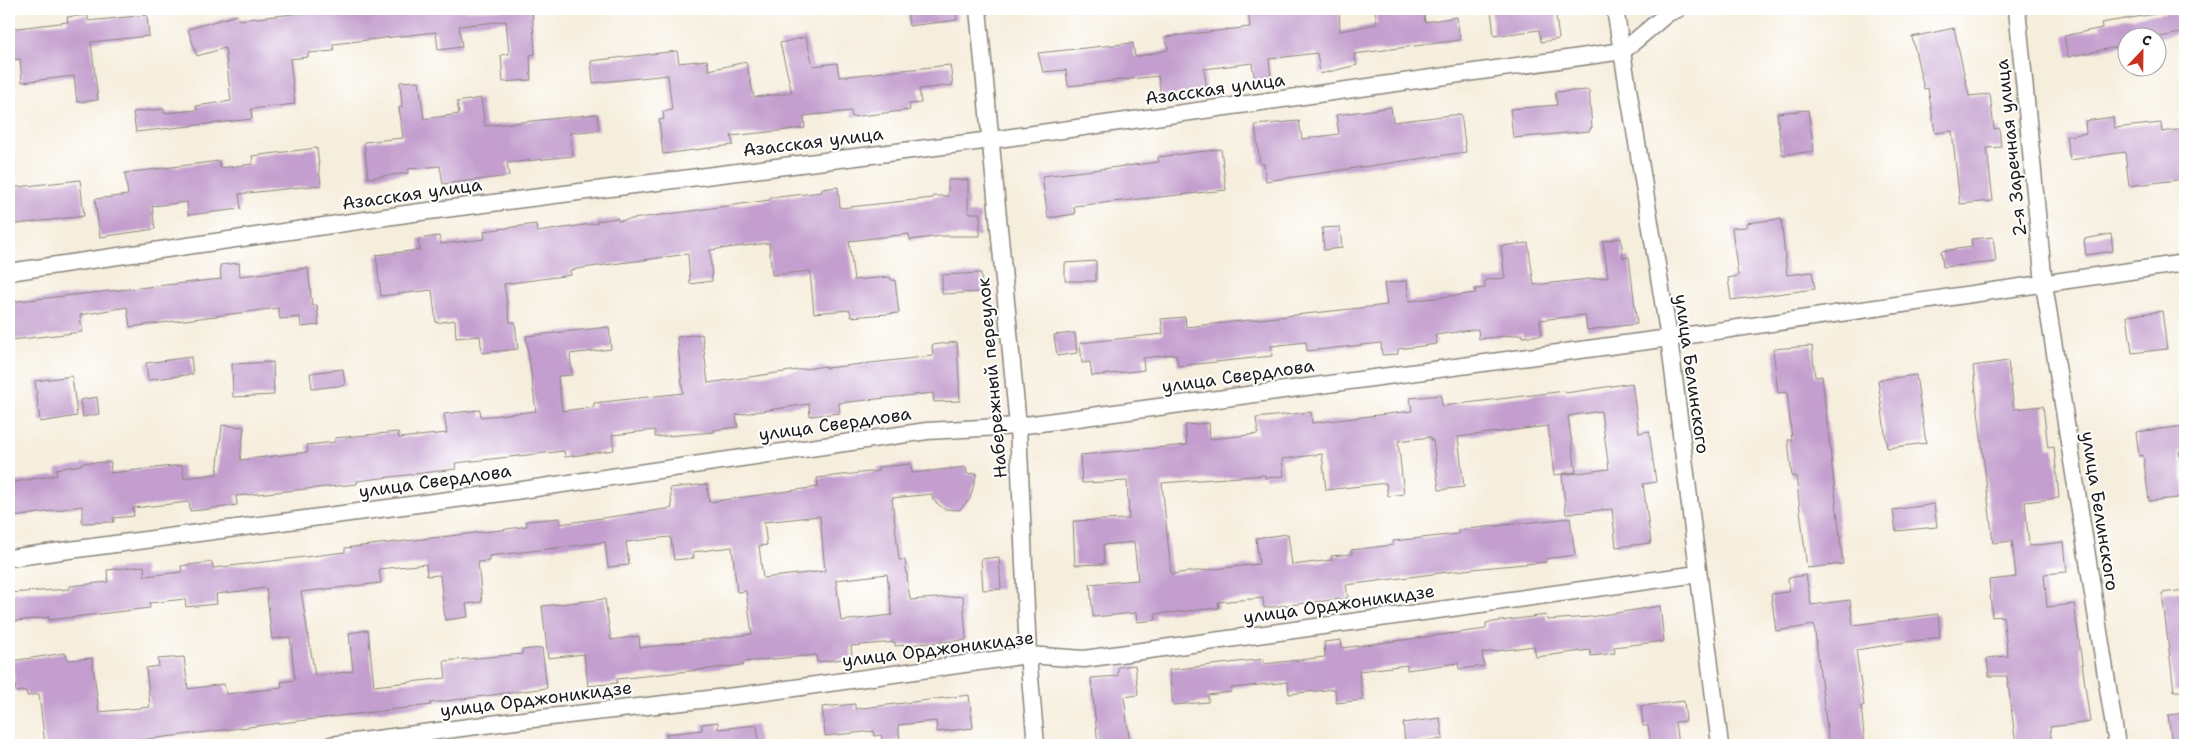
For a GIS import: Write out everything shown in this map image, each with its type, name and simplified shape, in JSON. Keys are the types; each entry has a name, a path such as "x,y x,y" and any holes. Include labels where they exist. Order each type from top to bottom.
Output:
{"street":[{"name":"Набережный переулок","path":"978,9 1018,426 1028,655 1036,745"},
{"name":"улица Белинского","path":"1615,9 1669,338 1720,745"},
{"path":"1623,51 1668,13 1678,9"},
{"name":"2-я Заречная улица","path":"2017,9 2044,284"},
{"name":"Азасская улица","path":"9,272 412,213 991,140 1623,51"},
{"name":"улица Свердлова","path":"9,558 484,495 927,431 1018,426 1669,338 2185,263"},
{"name":"улица Белинского","path":"2044,284 2117,745"},
{"name":"улица Орджоникидзе","path":"331,745 515,721 744,695 1028,655 1084,659 1698,574"}],"building":[{"path":"338,9 420,9 420,11 532,9 535,54 530,55 531,80 503,82 501,55 509,54 506,21 459,26 462,47 438,50 436,32 333,44 334,51 308,53 308,57 290,59 295,104 251,109 252,119 136,132 133,112 164,109 164,113 197,110 196,106 231,101 225,48 197,56 188,29 237,15 239,20"},
{"path":"907,9 956,9 957,20 909,26"},
{"path":"1248,9 1339,9 1340,31 1377,24 1375,9 1423,9 1425,22 1457,17 1460,40 1354,54 1357,65 1320,74 1317,53 1269,59 1271,79 1255,81 1252,63 1204,69 1207,90 1161,96 1158,76 1068,86 1066,70 1043,72 1038,53 1133,43 1135,57 1168,50 1166,37 1250,27"},
{"path":"1491,9 1555,9 1559,39 1541,42 1539,30 1494,36"},
{"path":"2185,9 2185,32 2166,36 2166,28 2116,28 2116,47 2068,57 2064,36 2102,28 2101,23"},
{"path":"88,15 88,21 147,15 149,36 91,42 98,100 77,102 74,76 22,82 20,59 9,60 9,29 68,22 67,17"},
{"path":"1954,28 1969,96 1990,94 1994,129 1999,128 2001,147 1987,148 1993,201 1960,204 1952,131 1935,133 1928,88 1924,89 1912,37"},
{"path":"806,37 813,66 837,63 839,77 950,65 953,85 919,89 921,103 909,104 910,110 852,117 851,111 804,116 805,128 731,136 733,145 663,154 659,120 664,119 663,112 672,110 668,75 593,83 591,61 677,51 679,63 707,60 709,70 746,62 754,97 792,93 780,43"},
{"path":"419,81 424,119 459,114 457,102 481,98 485,126 597,114 599,130 570,133 573,156 507,163 509,176 443,184 440,166 408,169 408,173 368,178 364,142 403,138 399,107 402,107 400,82"},
{"path":"1589,90 1592,128 1590,128 1590,131 1513,138 1510,109 1557,105 1555,92"},
{"path":"1391,107 1393,122 1461,114 1466,152 1266,181 1264,164 1260,164 1255,125 1299,121 1302,139 1339,134 1336,115"},
{"path":"1808,110 1814,151 1782,155 1777,113"},
{"path":"2113,117 2114,128 2161,123 2162,132 2185,129 2185,179 2129,186 2125,152 2070,160 2066,136 2086,133 2085,121"},
{"path":"317,148 321,185 239,194 241,209 188,215 187,202 152,206 155,229 100,237 95,199 128,195 125,173 219,161 220,168 253,164 252,156"},
{"path":"1221,149 1226,190 1074,206 1075,214 1048,218 1042,176 1159,162 1158,157"},
{"path":"80,180 84,216 9,225 9,188"},
{"path":"948,180 968,180 968,213 980,213 980,236 941,236 910,240 909,234 849,241 854,280 890,277 891,280 895,280 899,313 851,317 850,310 814,313 810,271 772,275 769,243 710,250 712,281 690,284 688,254 570,270 571,275 504,284 510,322 515,322 518,349 482,353 480,336 456,338 455,320 436,323 432,290 381,296 376,255 420,250 418,239 439,236 441,244 485,239 484,231 536,224 537,232 618,218 618,221 770,200 770,198 822,192 821,189 838,187 840,208 933,198 933,196 948,196"},
{"path":"1781,219 1787,275 1812,272 1815,289 1731,300 1728,278 1738,276 1732,228 1747,227 1746,223"},
{"path":"1340,227 1342,248 1324,250 1322,228"},
{"path":"2111,234 2113,251 2086,255 2084,239"},
{"path":"1993,237 1996,262 1943,267 1941,251 1972,247 1971,239"},
{"path":"1621,238 1623,258 1629,257 1637,324 1587,330 1585,315 1540,320 1542,335 1523,337 1523,334 1479,339 1478,329 1435,335 1437,344 1398,349 1398,354 1382,355 1381,343 1307,351 1306,342 1271,346 1272,356 1178,366 1176,354 1143,358 1144,370 1092,376 1090,362 1082,363 1080,343 1163,334 1161,319 1185,317 1186,327 1387,305 1384,283 1407,281 1409,301 1476,293 1475,289 1485,288 1485,280 1505,278 1501,246 1528,243 1534,285 1608,277 1603,241"},
{"path":"1096,261 1096,281 1065,281 1065,263"},
{"path":"239,263 240,276 308,268 312,306 317,305 319,325 301,327 300,317 280,319 278,308 130,327 127,307 80,315 82,332 12,340 9,302 221,279 220,265"},
{"path":"981,273 982,292 942,294 942,275"},
{"path":"2162,311 2167,349 2132,353 2127,316"},
{"path":"609,327 611,349 570,354 572,375 558,376 562,411 594,407 594,403 683,393 677,337 702,334 708,383 825,366 826,368 933,356 932,345 957,342 960,401 934,402 933,393 839,403 840,413 810,416 809,404 736,415 738,427 714,430 714,432 655,437 655,430 612,435 614,450 565,457 564,451 455,463 456,469 357,481 357,484 236,496 237,505 210,509 190,511 189,502 133,508 134,516 113,518 114,522 82,523 82,506 9,518 9,483 57,475 56,469 81,465 81,463 111,462 110,473 182,465 184,478 217,474 222,425 244,427 240,460 308,452 307,445 335,442 335,438 398,432 399,438 447,433 444,414 480,410 481,417 536,411 526,336"},
{"path":"1075,333 1077,353 1057,356 1054,335"},
{"path":"1812,346 1815,377 1822,376 1843,564 1807,568 1796,476 1792,477 1788,440 1792,440 1787,392 1778,393 1773,349"},
{"path":"191,357 193,374 148,380 146,363"},
{"path":"2008,361 2014,409 2043,406 2048,448 2054,447 2059,498 2025,502 2029,546 2064,542 2067,572 2044,574 2047,607 2074,604 2090,722 2050,727 2052,745 2016,745 2007,676 1989,676 1987,658 2008,656 2003,616 1992,617 1989,580 2016,577 2012,541 1993,543 1973,366"},
{"path":"273,362 274,395 233,397 232,364"},
{"path":"343,369 345,385 312,389 310,373"},
{"path":"1916,375 1926,443 1887,448 1878,380"},
{"path":"72,376 77,416 40,422 35,381"},
{"path":"1632,383 1639,433 1649,431 1656,482 1643,484 1651,543 1616,547 1612,509 1566,514 1562,475 1609,469 1601,411 1568,416 1576,472 1554,475 1548,426 1458,437 1464,487 1439,490 1433,440 1431,441 1431,437 1398,441 1404,494 1388,496 1386,483 1326,490 1322,454 1282,459 1284,476 1265,478 1265,475 1162,483 1171,574 1259,564 1256,538 1288,534 1292,565 1332,560 1331,556 1352,554 1351,550 1393,545 1393,541 1458,534 1458,530 1570,518 1575,555 1545,559 1546,562 1472,569 1346,585 1348,598 1264,608 1263,598 1218,602 1219,608 1155,614 1156,620 1137,622 1136,613 1093,617 1090,584 1138,580 1134,542 1103,545 1104,564 1075,565 1073,521 1129,519 1127,481 1082,483 1080,455 1187,445 1185,425 1209,423 1210,439 1258,434 1256,418 1311,412 1312,423 1412,411 1410,398 1441,395 1442,406 1565,391 1566,393"},
{"path":"97,397 99,414 83,417 80,400"},
{"path":"2185,426 2185,450 2179,451 2185,497 2149,501 2143,455 2139,456 2136,432"},
{"path":"911,464 912,473 966,467 967,474 977,473 970,499 959,510 944,509 933,500 932,494 892,498 899,560 905,560 910,600 963,596 966,640 895,646 895,642 851,646 852,658 817,662 816,655 743,662 744,665 617,679 617,683 588,686 584,654 548,658 542,606 605,599 611,640 639,636 640,648 752,634 746,591 737,592 732,547 693,552 694,558 674,560 671,539 669,537 626,542 629,565 608,567 605,542 489,556 489,561 478,562 482,602 466,604 468,617 445,620 440,575 427,576 426,564 379,569 381,583 301,592 315,676 353,671 349,633 368,630 374,686 446,678 444,661 522,654 522,650 542,648 547,688 430,703 431,705 99,745 45,745 39,694 27,696 26,691 16,692 12,661 65,653 68,660 92,658 99,712 150,707 146,668 159,666 158,659 184,657 188,689 224,684 226,694 282,688 281,682 295,680 290,637 272,639 266,588 216,594 217,604 186,607 185,599 149,603 150,608 49,620 49,617 9,622 9,593 70,589 70,586 108,582 107,570 144,566 145,576 182,572 181,566 212,562 213,568 345,552 345,548 527,526 526,521 560,518 560,524 666,509 672,508 670,488 707,484 709,502 818,487 817,478 878,471 878,467","holes":["820,516 825,571 763,578 759,546 767,545 764,522","887,574 892,615 841,621 836,580"]},
{"path":"1934,504 1937,527 1896,531 1893,510"},
{"path":"999,557 1001,589 983,590 981,559"},
{"path":"1806,575 1811,605 1850,600 1853,625 1938,614 1940,637 1856,650 1864,706 1861,706 1865,745 1829,745 1814,625 1776,631 1771,594 1789,592 1788,578"},
{"path":"2185,590 2185,691 2174,691 2162,593"},
{"path":"1660,606 1664,641 1614,647 1615,653 1591,656 1590,650 1536,657 1534,646 1482,653 1484,666 1459,669 1458,663 1407,670 1407,665 1359,671 1363,700 1336,703 1335,689 1289,694 1288,682 1231,688 1231,692 1208,695 1208,702 1173,705 1169,670 1264,659 1264,664 1325,657 1324,642 1341,640 1342,648 1486,629 1486,623 1546,615 1547,620 1590,617"},
{"path":"1135,665 1138,695 1124,697 1130,745 1098,745 1091,678 1118,676 1118,667"},
{"path":"969,695 973,728 937,732 936,721 898,725 900,740 883,742 881,735 874,736 874,731 825,736 822,707 855,704 855,709"},
{"path":"1684,701 1686,721 1675,722 1678,745 1651,745 1648,726 1643,726 1641,706"},
{"path":"2185,713 2185,745 2172,745 2168,715"},
{"path":"1440,718 1443,739 1405,743 1403,723"},
{"path":"718,722 718,729 757,725 759,745 667,745 666,734 702,730 702,724"}]}
